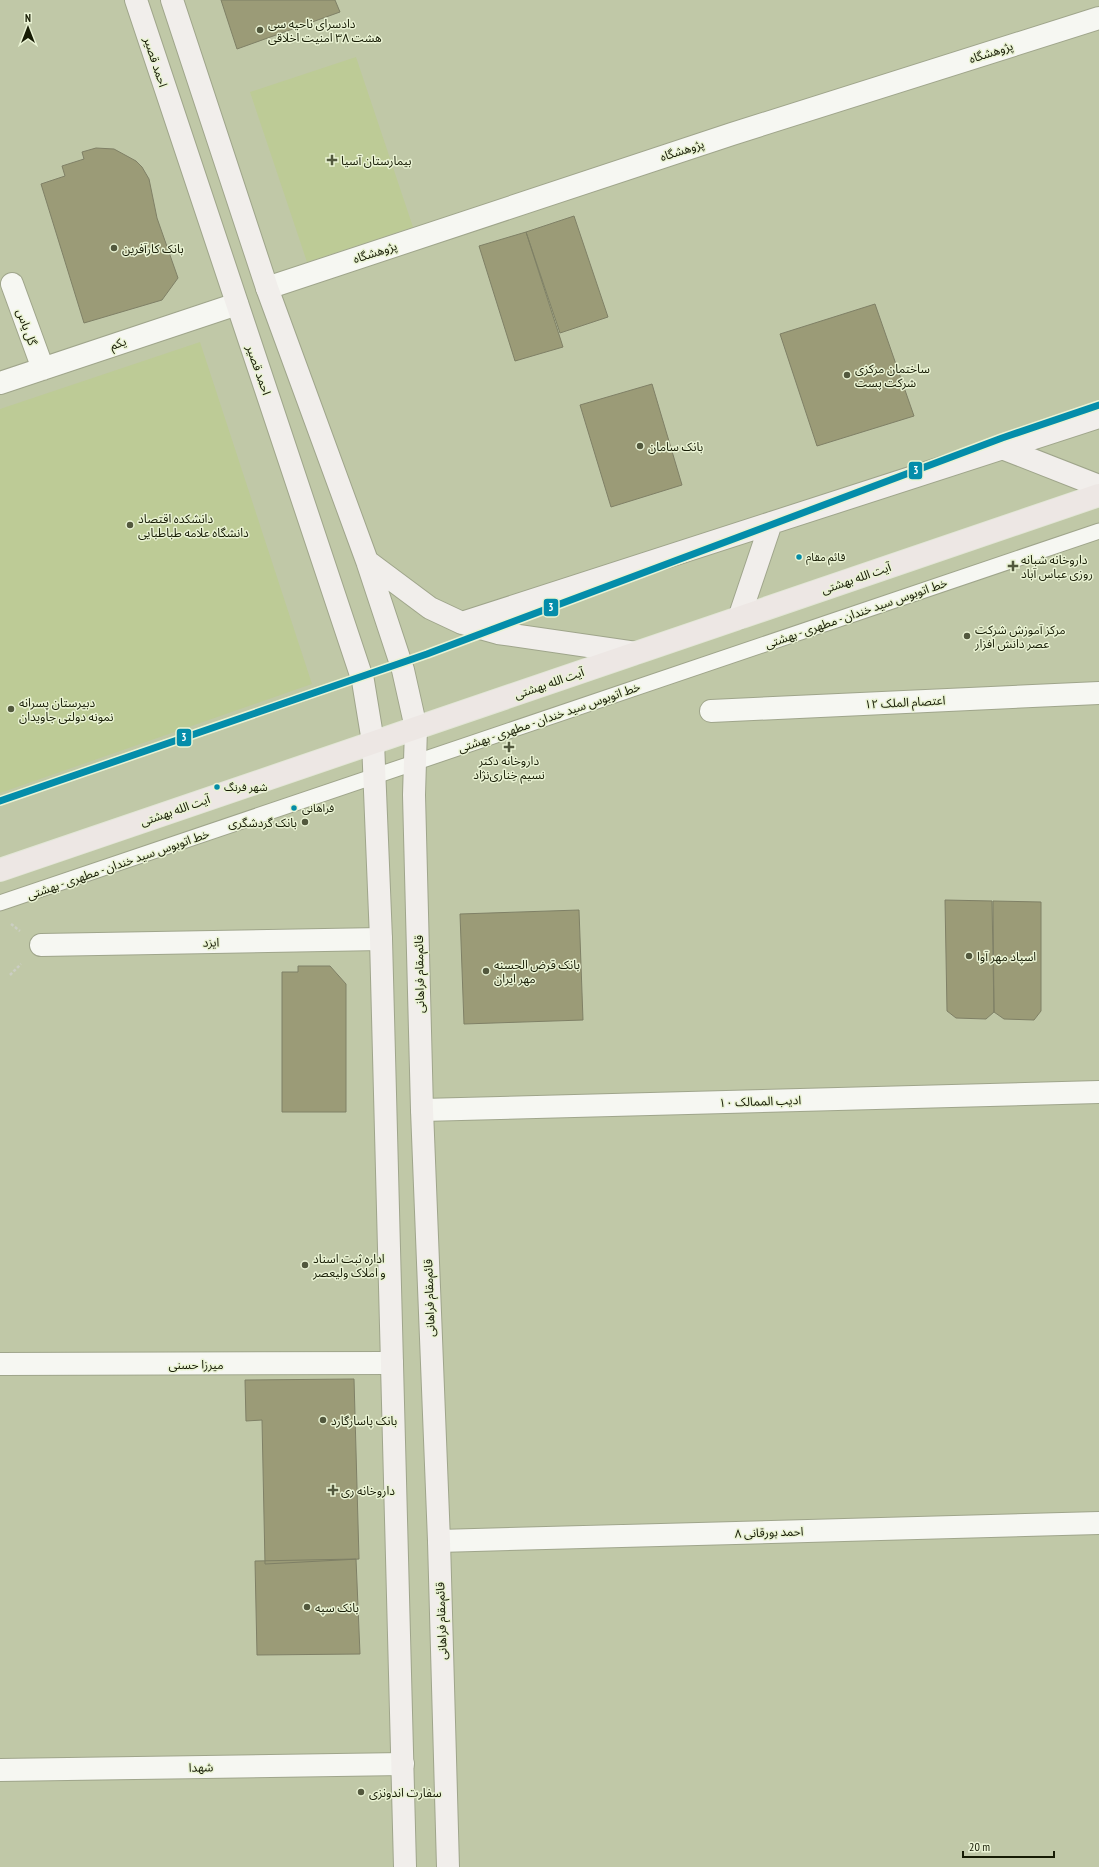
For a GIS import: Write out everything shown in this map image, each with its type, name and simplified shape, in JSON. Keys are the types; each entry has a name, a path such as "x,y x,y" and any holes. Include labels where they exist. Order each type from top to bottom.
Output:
{"main road":[{"name":"احمد قصیر","path":"136,0 363,681 373,742"},
{"path":"172,0 267,288 367,561 403,670 416,728"},
{"path":"462,623 1099,417"},
{"path":"1002,448 1099,486"},
{"name":"آیت الله بهشتی","path":"0,870 1099,495"},
{"path":"739,618 771,523"},
{"path":"367,561 430,608 462,623 498,633 636,653"},
{"name":"قائم‌مقام فراهانی","path":"416,728 414,803 422,1110 439,1542 448,1867"},
{"path":"373,742 381,939 405,1867"}],"street":[{"name":"پژوهشگاه","path":"267,288 732,134 1099,18"},
{"name":"گل یاس","path":"12,284 43,369"},
{"name":"یکم","path":"0,383 237,304"},
{"name":"اعتصام الملک ۱۲","path":"711,711 1099,692"},
{"name":"ایزد","path":"41,945 381,939"},
{"name":"ادیب الممالک ۱۰","path":"422,1110 1099,1092"},
{"name":"میرزا حسنی","path":"0,1364 392,1363"},
{"name":"احمد بورقانی ۸","path":"439,1542 1099,1523"},
{"name":"شهدا","path":"0,1770 403,1764"}],"lane":[{"name":"خط اتوبوس سید خندان - مطهری - بهشتی","path":"0,903 1099,531"}],"shaded area":[{"name":"بیمارستان آسیا","path":"356,57 413,227 307,262 250,92"},
{"name":"دانشکده اقتصاد دانشگاه علامه طباطبایی","path":"200,342 312,684 0,793 0,409"}],"building":[{"name":"دادسرای ناحیه سی هشت ۳۸ امنیت اخلاقی","path":"221,0 335,0 340,12 237,49"},
{"name":"بانک کارآفرین","path":"96,148 114,149 136,161 142,167 149,179 157,218 178,278 162,300 84,323 41,184 65,176 62,166 84,159 82,152"},
{"path":"574,216 608,317 560,333 526,232"},
{"path":"526,232 563,347 515,361 479,246"},
{"name":"ساختمان مرکزی شرکت پست","path":"875,304 914,416 817,446 780,334"},
{"path":"652,384 682,485 611,507 580,405"},
{"name":"اسپاد مهر آوا","path":"945,900 992,901 994,1012 986,1019 956,1018 947,1011"},
{"path":"993,901 1041,902 1041,1011 1034,1020 1004,1019 994,1012"},
{"path":"579,910 583,1020 464,1024 460,914"},
{"path":"298,966 330,966 346,984 346,1112 282,1112 282,972 298,972"},
{"path":"354,1379 359,1559 265,1564 262,1420 246,1421 245,1380"},
{"name":"بانک سپه","path":"356,1559 360,1654 257,1655 255,1561"}],"transit line":[{"name":"3","path":"0,801 427,654 1002,438 1099,405"}],"place":[{"name":"دادسرای ناحیه سی هشت ۳۸ امنیت اخلاقی","path":"260,30"},
{"name":"بیمارستان آسیا","path":"332,160"},
{"name":"بانک کارآفرین","path":"114,248"},
{"name":"ساختمان مرکزی شرکت پست","path":"847,375"},
{"name":"بانک سامان","path":"640,446"},
{"name":"دانشکده اقتصاد دانشگاه علامه طباطبایی","path":"130,525"},
{"name":"قائم مقام","path":"799,557"},
{"name":"داروخانه شبانه روزی عباس آباد","path":"1013,566"},
{"name":"مرکز آموزش شرکت عصر دانش افزار","path":"967,636"},
{"name":"دبيرستان پسرانه نمونه دولتی جاويدان","path":"11,709"},
{"name":"داروخانه دکتر نسیم خِناری‌نژاد","path":"509,747"},
{"name":"شهر فرنگ","path":"217,787"},
{"name":"فراهانی","path":"294,808"},
{"name":"بانک گردشگری","path":"305,822"},
{"name":"اسپاد مهر آوا","path":"969,956"},
{"name":"بانک قرض الحسنه مهر ایران","path":"486,971"},
{"name":"اداره ثبت اسناد و املاک ولیعصر","path":"305,1265"},
{"name":"بانک پاسارگارد","path":"323,1420"},
{"name":"داروخانه ری","path":"333,1490"},
{"name":"بانک سپه","path":"307,1607"},
{"name":"سفارت اندونزی","path":"361,1792"}]}
